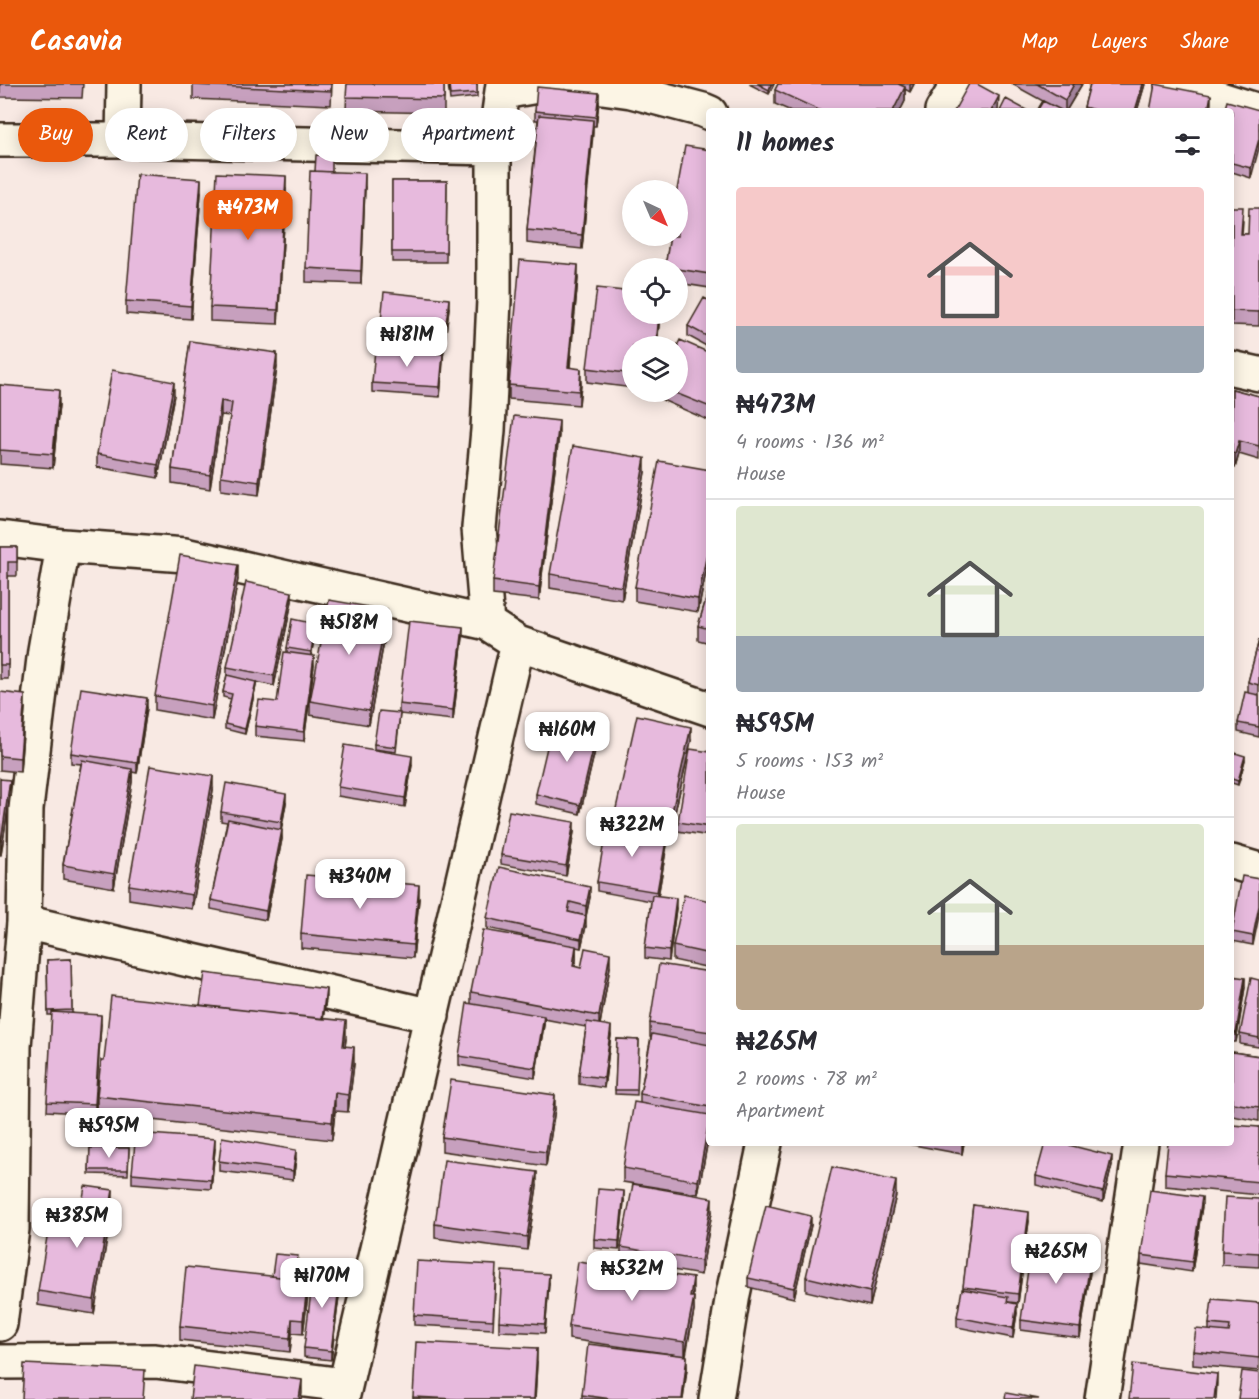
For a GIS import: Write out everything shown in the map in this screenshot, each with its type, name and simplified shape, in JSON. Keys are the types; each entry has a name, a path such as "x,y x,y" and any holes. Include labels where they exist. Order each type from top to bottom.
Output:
{"street":[{"path":"124,84 124,108"},
{"path":"500,108 503,88 549,84"},
{"path":"580,84 631,91 706,112"},
{"path":"944,108 958,84"},
{"path":"1172,84 1259,111"},
{"path":"0,140 105,140"},
{"path":"188,141 401,146"},
{"path":"487,623 479,528 488,430 494,300 494,162"},
{"path":"1234,368 1259,374"},
{"path":"0,538 63,546 184,555 487,623 518,643 706,708"},
{"path":"0,1324 12,1229 14,1046 24,922 26,809 45,650 63,546"},
{"path":"0,1362 155,1361 343,1392 518,643"},
{"path":"1234,863 1259,870"},
{"path":"24,922 432,1016"},
{"path":"716,1399 733,1294 764,1146"},
{"path":"1102,1399 1142,1146"}],"building":[{"path":"331,84 331,91 193,85"},
{"path":"347,84 444,84 444,99 346,97"},
{"path":"449,84 477,84 477,93 450,95"},
{"path":"758,84 771,84 769,90"},
{"path":"778,84 898,84 905,87 894,108 814,108 775,90"},
{"path":"969,84 977,84 999,96 993,108 956,108"},
{"path":"1037,84 1074,84 1065,100"},
{"path":"1090,84 1143,84 1136,108 1084,107"},
{"path":"1155,84 1211,95 1209,108 1151,108"},
{"path":"537,87 599,93 596,117 536,111"},
{"path":"1006,99 1022,108 1002,108"},
{"path":"1043,101 1057,108 1039,108"},
{"path":"1227,101 1259,110 1259,139 1251,168 1234,164 1234,108 1225,108"},
{"path":"539,115 593,120 582,235 527,230 534,162 536,162"},
{"path":"685,146 706,149 706,273 688,271 688,258 666,258 668,246 688,246 688,180 679,180"},
{"path":"316,162 332,162 332,172 315,171"},
{"path":"310,171 365,173 361,271 306,268"},
{"path":"217,173 286,176 278,310 210,307"},
{"path":"137,174 201,179 191,306 126,301"},
{"path":"392,181 447,181 446,252 392,252"},
{"path":"1234,207 1243,207 1241,234 1248,234 1249,208 1259,208 1259,312 1234,311"},
{"path":"520,260 578,265 568,367 581,369 579,391 509,385"},
{"path":"597,288 622,291 622,324 658,324 657,336 622,336 622,373 587,368"},
{"path":"384,292 449,299 443,348 379,341"},
{"path":"704,298 706,299 706,336 688,326"},
{"path":"190,341 277,353 259,482 221,476 232,403 221,401 210,475 172,469"},
{"path":"688,343 706,351 706,405 688,398"},
{"path":"375,349 443,354 440,387 372,383"},
{"path":"112,370 174,382 158,465 97,454"},
{"path":"0,385 59,390 53,454 0,450"},
{"path":"1234,390 1259,396 1259,446 1239,441 1235,454"},
{"path":"514,416 559,421 539,587 493,581"},
{"path":"573,446 645,458 622,587 550,574"},
{"path":"659,461 706,469 706,558 698,599 635,587"},
{"path":"0,547 17,547 17,562 8,562 8,665 0,665"},
{"path":"180,555 238,565 212,706 155,696"},
{"path":"246,582 292,592 274,676 227,667"},
{"path":"706,599 706,628 698,626"},
{"path":"329,600 387,610 369,711 310,701"},
{"path":"292,619 316,624 311,652 287,648"},
{"path":"409,621 463,627 453,710 399,704"},
{"path":"1259,640 1259,685 1248,682"},
{"path":"284,652 314,656 304,732 255,726 259,700 277,702"},
{"path":"227,675 256,682 245,729 225,724 232,694 223,692"},
{"path":"81,688 147,698 137,763 71,753"},
{"path":"0,692 25,695 20,758 0,756"},
{"path":"1245,692 1259,695 1259,727 1238,723"},
{"path":"379,711 400,713 396,747 374,744"},
{"path":"637,715 691,727 669,825 615,813"},
{"path":"553,722 597,732 580,805 536,794"},
{"path":"345,745 412,756 405,798 338,787"},
{"path":"690,749 706,751 706,826 678,822"},
{"path":"1234,753 1245,756 1238,781 1234,780"},
{"path":"82,760 132,769 114,874 63,865"},
{"path":"150,766 213,776 192,895 129,885"},
{"path":"0,779 10,780 1,841 0,841"},
{"path":"226,783 286,794 281,822 221,812"},
{"path":"509,811 574,822 566,866 501,855"},
{"path":"228,819 282,830 266,911 211,900"},
{"path":"607,824 667,835 657,892 597,882"},
{"path":"499,867 590,887 586,906 570,902 568,912 586,916 581,939 487,918"},
{"path":"306,875 419,885 413,945 301,934"},
{"path":"1242,876 1259,879 1259,906 1253,936 1234,932"},
{"path":"652,895 676,898 669,951 645,948"},
{"path":"684,895 706,900 706,953 673,946"},
{"path":"483,930 576,946 573,966 581,968 585,948 610,953 599,1016 471,992"},
{"path":"71,959 72,1010 48,1011 47,960"},
{"path":"659,964 706,971 706,1031 650,1023"},
{"path":"205,973 326,989 322,1019 200,1005"},
{"path":"1234,976 1245,978 1236,1033 1234,1032"},
{"path":"1251,978 1259,980 1259,1038 1240,1034"},
{"path":"111,996 346,1021 343,1046 354,1047 348,1095 335,1093 332,1122 97,1096 101,1060 104,1060"},
{"path":"467,1003 544,1016 535,1068 459,1056"},
{"path":"52,1012 101,1015 95,1104 47,1102"},
{"path":"587,1022 611,1026 604,1078 579,1075"},
{"path":"652,1034 706,1044 706,1106 640,1094"},
{"path":"617,1039 639,1040 637,1090 615,1090"},
{"path":"1234,1052 1259,1056 1259,1107 1234,1103"},
{"path":"451,1080 555,1095 546,1152 442,1137"},
{"path":"634,1102 706,1114 706,1137 698,1181 623,1168"},
{"path":"1234,1125 1259,1127 1259,1182 1165,1173 1168,1146 1234,1146"},
{"path":"136,1133 215,1139 211,1180 132,1173"},
{"path":"222,1137 296,1150 293,1171 219,1161"},
{"path":"1044,1146 1073,1146 1112,1156 1103,1192 1036,1176"},
{"path":"90,1148 129,1148 128,1170 89,1170"},
{"path":"444,1160 537,1172 527,1237 435,1224"},
{"path":"832,1167 896,1181 870,1292 806,1277"},
{"path":"633,1184 712,1198 701,1261 621,1247"},
{"path":"85,1186 113,1190 94,1300 38,1291 50,1219 79,1223"},
{"path":"598,1189 624,1191 619,1241 594,1239"},
{"path":"1150,1190 1202,1197 1192,1262 1141,1255"},
{"path":"1225,1197 1259,1199 1259,1253 1222,1251"},
{"path":"766,1205 811,1216 794,1288 748,1278"},
{"path":"973,1205 1029,1212 1018,1294 963,1287"},
{"path":"1032,1241 1092,1250 1080,1328 1021,1320"},
{"path":"275,1254 298,1256 294,1279 272,1276"},
{"path":"417,1261 496,1265 493,1320 414,1315"},
{"path":"578,1262 693,1278 690,1297 694,1297 685,1342 569,1326"},
{"path":"186,1267 308,1280 303,1320 292,1319 290,1338 180,1326"},
{"path":"314,1268 341,1271 331,1351 304,1348"},
{"path":"502,1271 549,1274 545,1324 499,1321"},
{"path":"962,1289 1008,1297 1007,1302 1017,1304 1013,1328 957,1317"},
{"path":"1212,1299 1259,1303 1259,1358 1193,1351 1196,1329 1229,1332 1230,1326 1209,1324"},
{"path":"416,1342 537,1348 534,1399 413,1397"},
{"path":"588,1344 687,1356 682,1399 612,1399 582,1395"},
{"path":"24,1364 145,1370 143,1399 22,1399"},
{"path":"1133,1364 1217,1374 1214,1399 1129,1399"},
{"path":"194,1366 302,1380 299,1399 190,1399"},
{"path":"1242,1371 1259,1373 1259,1399 1238,1399"},
{"path":"1006,1393 1039,1399 1005,1399"}]}
